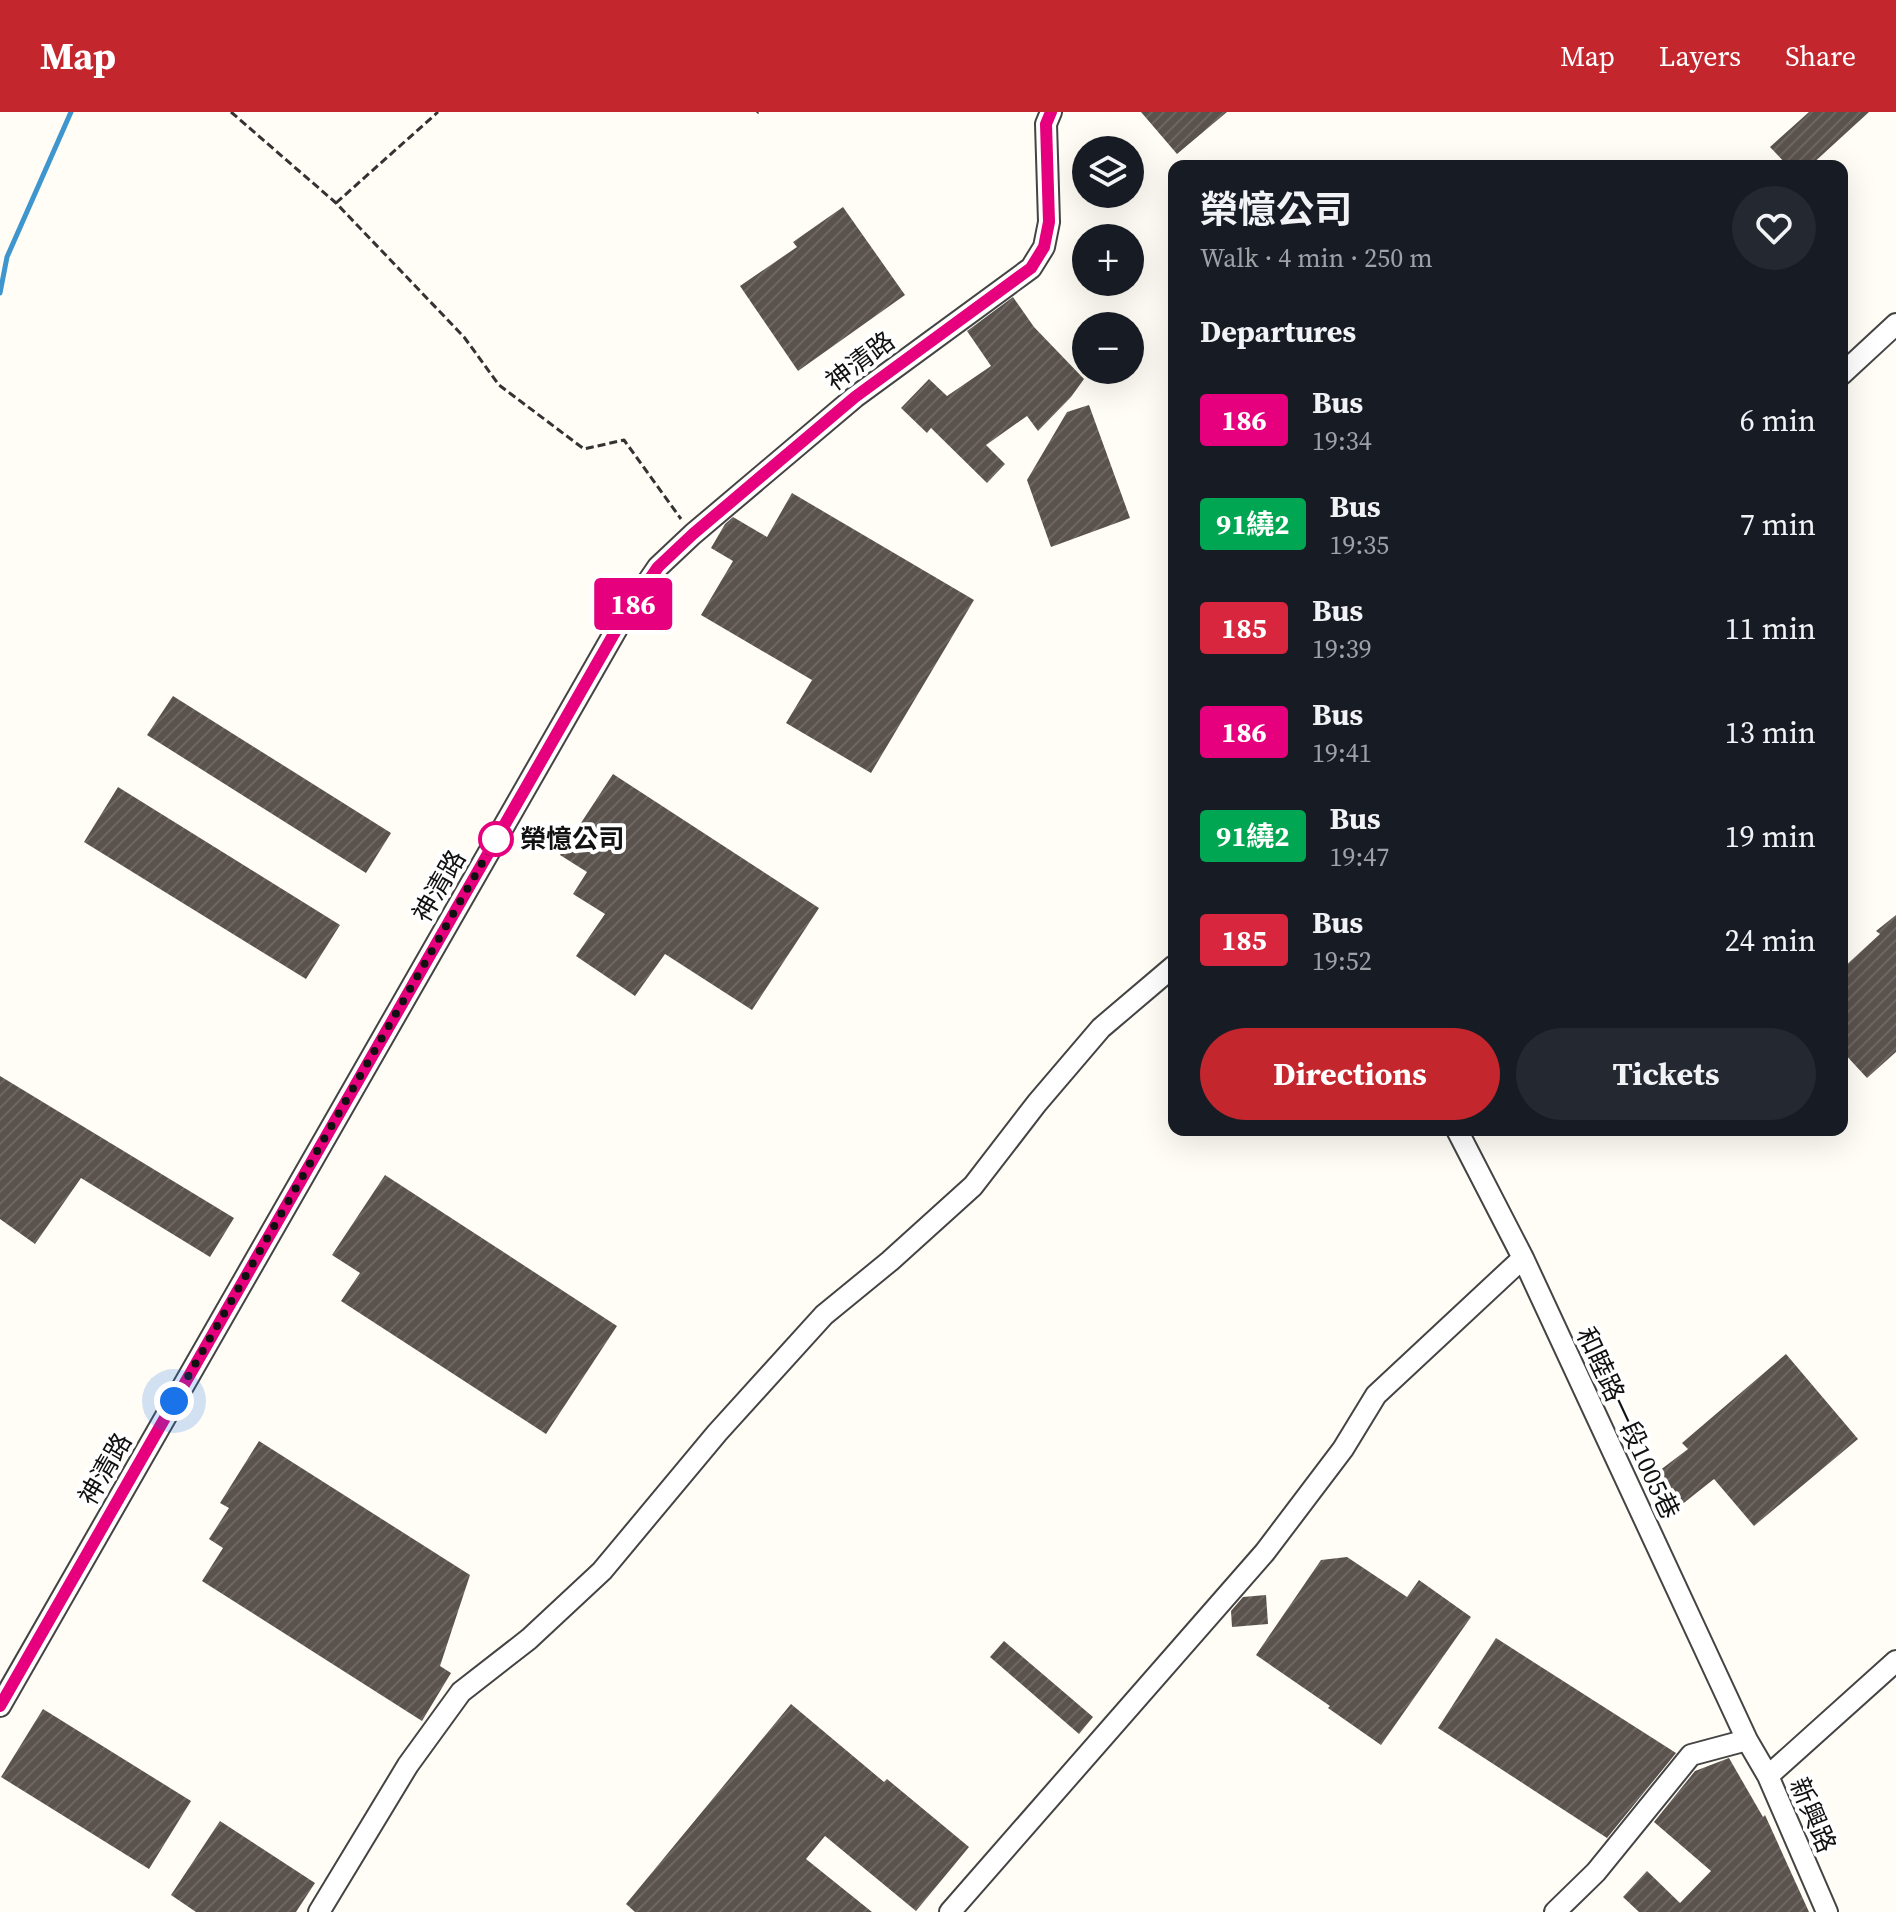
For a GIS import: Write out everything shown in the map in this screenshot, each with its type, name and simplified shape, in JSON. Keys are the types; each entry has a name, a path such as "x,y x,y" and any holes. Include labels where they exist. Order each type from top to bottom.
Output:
{"street":[{"name":"神清路","path":"0,1706 623,618 658,567 693,534 855,397 1031,268 1044,247 1049,222 1046,124 1051,112"},
{"path":"1848,368 1896,324"},
{"path":"319,1912 408,1765 461,1692 529,1639 602,1571 717,1433 824,1315 973,1186 1037,1103 1101,1028 1168,971"},
{"name":"和睦路一段1005巷","path":"1460,1136 1523,1258 1747,1740"},
{"path":"950,1912 1265,1552 1343,1449 1376,1395 1523,1258"},
{"path":"1768,1776 1896,1661"},
{"path":"1555,1912 1596,1872 1691,1755 1747,1740"},
{"name":"新興路","path":"1747,1740 1768,1776 1827,1912"}],"path":[{"path":"231,112 336,203 464,337 499,385 584,449 624,440 693,534"},
{"path":"336,203 438,112"}],"building":[{"path":"1141,112 1227,112 1177,154"},
{"path":"1809,112 1869,112 1817,160 1782,160 1770,147"},
{"path":"843,207 905,295 798,371 740,286 797,247 793,242"},
{"path":"1013,297 1034,327 1072,367 1072,384 1080,384 1038,431 1027,416 986,445 1005,464 987,483 931,428 927,433 901,408 929,379 947,396 991,366 967,331"},
{"path":"1089,405 1130,518 1051,547 1027,480 1067,412"},
{"path":"792,493 974,600 871,773 786,723 812,680 701,615 733,561 711,548 725,524 733,517 767,537"},
{"path":"173,696 391,833 366,873 147,735"},
{"path":"613,774 819,908 752,1010 665,954 635,996 576,956 605,914 573,894 587,872 560,855"},
{"path":"118,787 340,925 306,979 84,842"},
{"path":"1896,915 1896,1052 1867,1078 1848,1057 1848,963 1880,934 1876,931"},
{"path":"0,1076 234,1218 210,1257 81,1178 35,1244 0,1219"},
{"path":"385,1175 617,1326 546,1434 341,1301 360,1273 332,1255"},
{"path":"1786,1354 1858,1439 1754,1526 1714,1479 1680,1506 1655,1474 1688,1449 1682,1443"},
{"path":"259,1441 470,1575 440,1666 451,1673 422,1721 202,1581 223,1548 209,1539 229,1508 220,1503"},
{"path":"1347,1557 1407,1597 1419,1580 1471,1617 1381,1745 1256,1655 1321,1560"},
{"path":"1266,1595 1268,1624 1232,1627 1231,1611 1243,1597"},
{"path":"1496,1638 1676,1753 1607,1838 1438,1728"},
{"path":"1004,1641 1093,1717 1079,1734 990,1657"},
{"path":"791,1704 884,1782 887,1779 969,1847 916,1911 825,1836 806,1859 872,1912 635,1912 626,1904"},
{"path":"43,1709 191,1801 149,1869 1,1777"},
{"path":"1729,1758 1763,1817 1765,1815 1809,1912 1639,1912 1623,1897 1647,1871 1680,1903 1711,1871 1654,1822 1695,1771"},
{"path":"220,1821 315,1883 296,1912 196,1912 171,1895"}],"waterway":[{"path":"0,293 7,257 71,112"}],"bus line":[{"name":"186","path":"0,1706 623,618 658,567 693,534 855,397 1031,268 1044,247 1049,222 1046,124 1051,112"}],"place":[{"name":"榮憶公司","path":"496,839"}],"route":[{"path":"174,1401 501,830 496,839"}]}
